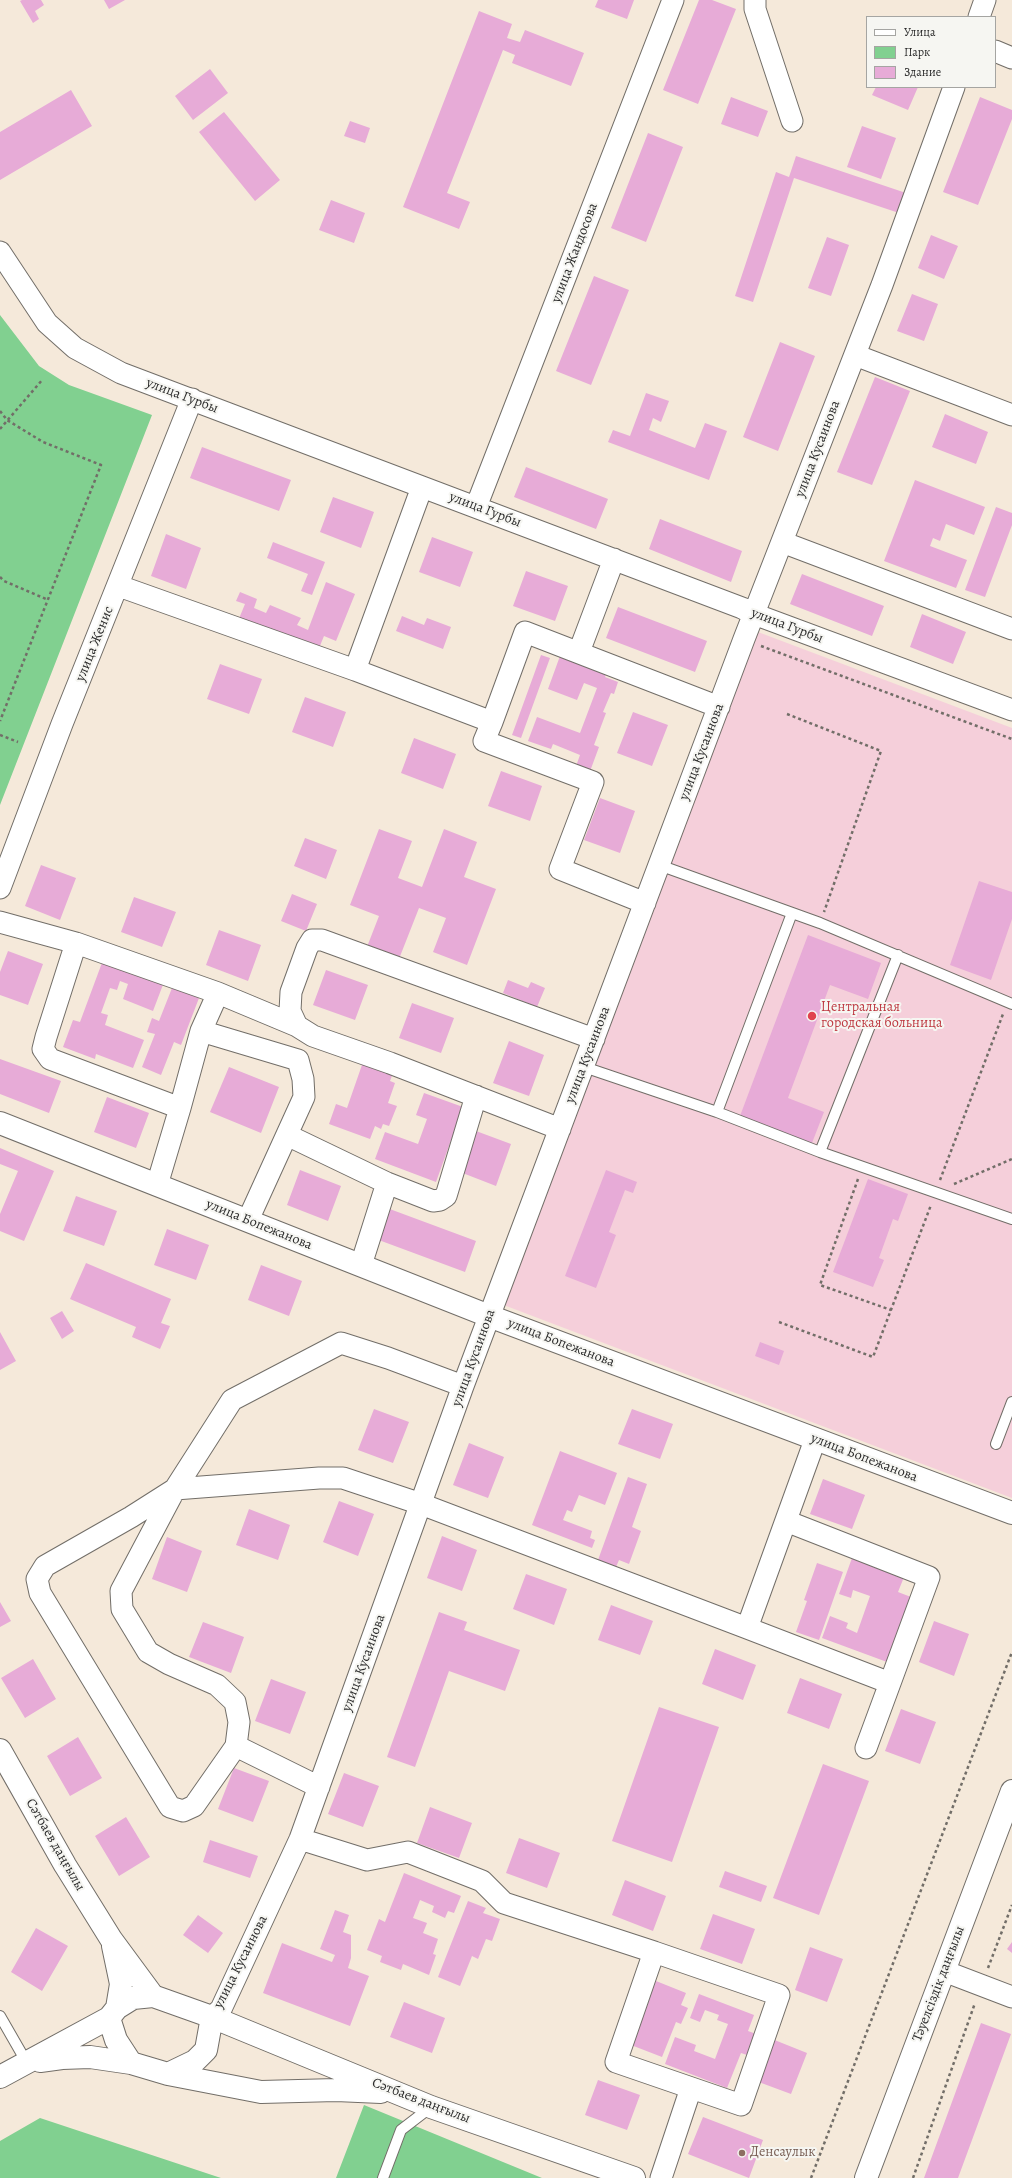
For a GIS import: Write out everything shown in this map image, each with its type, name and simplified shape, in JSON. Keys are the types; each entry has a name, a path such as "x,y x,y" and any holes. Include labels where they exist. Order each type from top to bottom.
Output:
{"street":[{"name":"улица Жандосова","path":"476,507 673,0"},
{"path":"755,0 755,10 792,122"},
{"path":"979,16 985,0"},
{"path":"996,51 1012,58"},
{"name":"улица Кусаинова","path":"212,2017 221,2009 300,1839 489,1316 584,1067 718,707 855,355 954,88"},
{"name":"улица Гурбы","path":"0,252 47,323 75,348 121,373 614,559 754,614 1012,710"},
{"path":"855,355 1012,415"},
{"name":"улица Женис","path":"0,888 62,724 119,586 192,399"},
{"path":"355,670 422,487"},
{"path":"782,542 1012,629"},
{"path":"579,652 614,559"},
{"path":"119,586 355,670 492,722"},
{"path":"645,902 560,869 593,782 484,741 525,632 718,707"},
{"path":"0,922 76,942 218,993 297,1026 313,1036 476,1096 560,1129"},
{"path":"297,1026 290,1011 291,992 307,948 312,940 322,940 594,1039"},
{"path":"76,942 44,1049 50,1059 180,1108"},
{"path":"158,1185 201,1031 218,993"},
{"path":"201,1031 298,1060 303,1079 304,1097 248,1220"},
{"path":"287,1135 387,1183 433,1201 440,1200 446,1196 476,1096"},
{"name":"улица Бопежанова","path":"0,1123 489,1316 1012,1514"},
{"path":"361,1265 387,1183"},
{"path":"463,1386 388,1358 341,1343 232,1400 175,1489 121,1591 122,1609 148,1652 169,1664 217,1685 235,1702 239,1722 236,1746 194,1806 183,1811 170,1807 40,1593 37,1579 45,1566 131,1517 175,1489 319,1478 343,1478 421,1504 890,1683"},
{"path":"747,1628 815,1440"},
{"path":"786,1521 929,1577 866,1748"},
{"path":"236,1746 319,1787"},
{"name":"Сәтбаев даңғылы","path":"0,1750 65,1865 111,1939"},
{"name":"Тәуелсіздік даңғылы","path":"866,2178 1012,1791"},
{"path":"300,1839 367,1860 408,1852 482,1881 504,1903 654,1952 779,1995 741,2105 616,2062 654,1952"},
{"path":"111,1939 153,1996"},
{"path":"111,1939 121,1984 113,2013 116,2040 131,2063"},
{"path":"944,1971 1012,1997"},
{"path":"0,2077 113,2013 133,1998 153,1996 212,2017 206,2050 195,2061 168,2074"},
{"name":"Сәтбаев даңғылы","path":"212,2017 431,2107 634,2178"},
{"path":"27,2063 62,2058 90,2057 131,2063 168,2074 261,2092 336,2090 398,2093"},
{"path":"661,2178 691,2088"}],"lane":[{"path":"659,866 792,912 1010,1003"},
{"path":"717,1112 792,912"},
{"path":"820,1152 898,955"},
{"path":"584,1067 717,1112 820,1152 1012,1219"},
{"path":"996,1444 1012,1402"},
{"path":"0,2016 27,2063"},
{"path":"383,2178 401,2130 431,2107"}],"path":[{"path":"0,429 43,380"},
{"path":"0,411 7,420 43,442 101,465 46,599 0,721"},
{"path":"0,577 4,581 46,599"},
{"path":"744,640 1012,738"},
{"path":"787,714 881,751 820,923"},
{"path":"0,735 18,742"},
{"path":"779,1322 873,1357 935,1192 1010,1003"},
{"path":"935,1192 1012,1159"},
{"path":"863,1167 820,1285 891,1310"},
{"path":"812,2178 1012,1652"},
{"path":"913,2178 981,1985 1012,1905"}],"shaded area":[{"name":"Центральная городская больница","path":"758,632 1012,728 1012,1498 501,1304"}],"green space":[{"path":"0,315 39,366 69,385 152,415 0,805"},
{"path":"364,2105 542,2178 336,2178"},
{"path":"40,2118 221,2178 0,2178 0,2141"}],"building":[{"path":"41,0 44,5 35,11 39,19 33,23 20,1"},
{"path":"104,0 125,0 109,9"},
{"path":"598,0 634,0 627,19 595,7"},
{"path":"699,0 712,0 736,9 698,104 663,90"},
{"path":"479,11 512,24 507,38 520,42 525,30 584,53 571,86 512,63 515,55 503,50 447,193 470,202 459,229 403,207"},
{"path":"210,69 228,93 193,120 175,96"},
{"path":"876,88 918,88 908,110 872,95"},
{"path":"71,90 92,126 0,180 0,132"},
{"path":"731,97 768,111 758,137 721,124"},
{"path":"980,97 1012,110 1012,119 978,205 943,192"},
{"path":"224,112 280,180 255,201 199,132"},
{"path":"350,121 370,128 365,143 344,136"},
{"path":"862,126 896,138 881,179 847,167"},
{"path":"648,133 683,147 646,242 611,228"},
{"path":"796,156 909,194 902,214 794,178 753,302 735,296 776,172 789,177"},
{"path":"331,200 365,213 354,243 319,230"},
{"path":"931,235 958,246 944,279 918,268"},
{"path":"827,237 849,245 831,296 808,288"},
{"path":"594,276 629,290 591,385 556,371"},
{"path":"912,294 938,304 924,341 897,331"},
{"path":"780,342 815,356 778,451 743,437"},
{"path":"875,377 910,391 872,485 837,472"},
{"path":"646,393 669,401 661,422 653,418 649,430 695,448 705,423 727,431 709,480 608,442 613,430 630,436"},
{"path":"945,414 988,432 976,464 932,447"},
{"path":"202,447 291,480 279,511 190,478"},
{"path":"526,467 608,499 596,529 514,497"},
{"path":"915,480 985,507 974,535 946,524 940,541 933,538 930,546 967,560 956,588 884,561"},
{"path":"333,497 374,512 361,548 320,532"},
{"path":"996,507 1012,513 1012,525 985,597 965,590"},
{"path":"660,519 742,551 731,582 649,549"},
{"path":"166,534 201,548 186,589 151,576"},
{"path":"432,537 473,552 460,587 419,572"},
{"path":"273,542 325,562 312,595 301,591 308,574 267,558"},
{"path":"526,571 568,586 555,621 513,606"},
{"path":"802,574 884,606 872,636 790,604"},
{"path":"326,582 355,594 336,641 324,636 317,653 238,621 245,604 236,601 240,592 257,599 254,608 266,613 270,605 301,618 297,625 308,630"},
{"path":"618,607 707,641 695,672 606,638"},
{"path":"922,614 966,632 953,664 910,647"},
{"path":"402,616 424,625 427,618 451,627 443,649 396,631"},
{"path":"541,655 550,658 521,738 512,735"},
{"path":"560,656 606,674 605,677 618,682 614,694 611,693 603,712 606,713 594,745 599,747 589,774 575,769 580,755 553,744 551,749 528,741 537,717 580,733 597,688 584,683 577,700 548,689"},
{"path":"220,664 262,679 249,714 207,699"},
{"path":"305,697 346,712 333,747 292,732"},
{"path":"633,712 668,725 652,766 617,753"},
{"path":"414,738 456,754 443,789 401,773"},
{"path":"501,771 542,786 530,821 488,806"},
{"path":"600,798 635,811 620,853 584,840"},
{"path":"379,829 412,841 398,878 422,887 444,829 477,842 464,877 496,889 467,965 433,952 446,918 419,908 397,964 365,952 379,916 350,905"},
{"path":"305,838 337,850 326,879 294,866"},
{"path":"41,865 76,878 60,920 25,906"},
{"path":"979,881 1012,892 1012,919 991,980 950,965"},
{"path":"292,894 317,904 306,931 281,921"},
{"path":"134,897 176,912 162,947 121,932"},
{"path":"219,930 261,945 248,981 206,965"},
{"path":"808,935 881,963 868,999 830,985 788,1098 824,1112 812,1143 740,1116"},
{"path":"8,951 43,964 28,1005 0,995 0,972"},
{"path":"103,960 164,982 153,1011 123,999 128,984 120,981 117,990 110,988 101,1013 108,1015 105,1025 144,1040 133,1068 96,1054 95,1059 63,1047 73,1020 80,1022"},
{"path":"326,970 368,985 355,1020 313,1005"},
{"path":"508,980 528,988 531,982 545,988 537,1007 503,993"},
{"path":"172,988 199,998 181,1045 174,1042 161,1075 142,1067 155,1034 147,1032 152,1018 159,1021"},
{"path":"412,1003 454,1018 441,1053 399,1038"},
{"path":"509,1041 544,1055 529,1096 493,1083"},
{"path":"0,1059 61,1081 49,1113 0,1094"},
{"path":"363,1062 393,1073 390,1081 395,1083 388,1103 397,1106 389,1126 383,1124 381,1129 375,1126 370,1139 329,1124 336,1104 347,1108"},
{"path":"229,1067 279,1087 261,1133 210,1112"},
{"path":"424,1093 463,1107 436,1182 375,1159 385,1132 418,1144 427,1119 416,1115"},
{"path":"107,1097 149,1113 136,1148 94,1132"},
{"path":"476,1131 511,1144 496,1186 460,1172"},
{"path":"0,1148 54,1171 24,1241 0,1231 0,1214 18,1171 0,1164"},
{"path":"300,1170 341,1186 328,1221 287,1205"},
{"path":"606,1170 637,1182 633,1193 625,1190 609,1232 616,1235 596,1288 565,1276"},
{"path":"868,1179 908,1194 898,1221 893,1219 879,1258 884,1260 873,1287 833,1272"},
{"path":"76,1196 117,1211 104,1246 63,1231"},
{"path":"387,1208 476,1241 465,1272 376,1239"},
{"path":"167,1229 209,1245 196,1280 154,1265"},
{"path":"86,1263 171,1299 161,1323 170,1326 160,1349 132,1337 136,1327 70,1299"},
{"path":"261,1265 302,1281 289,1316 248,1300"},
{"path":"62,1311 74,1331 62,1339 50,1318"},
{"path":"0,1332 16,1361 0,1370"},
{"path":"760,1342 784,1351 779,1365 755,1356"},
{"path":"374,1409 409,1422 393,1463 358,1450"},
{"path":"632,1409 673,1424 660,1459 618,1444"},
{"path":"469,1443 504,1457 488,1498 453,1485"},
{"path":"560,1451 617,1473 605,1505 579,1495 572,1512 567,1510 563,1520 592,1531 590,1538 595,1540 592,1548 532,1525"},
{"path":"628,1477 647,1484 632,1527 641,1531 629,1564 619,1560 616,1567 598,1560"},
{"path":"823,1479 865,1495 852,1529 810,1514"},
{"path":"339,1501 374,1514 358,1556 323,1542"},
{"path":"249,1509 290,1525 278,1560 236,1545"},
{"path":"442,1536 477,1550 462,1591 427,1578"},
{"path":"167,1537 202,1551 187,1592 152,1579"},
{"path":"852,1558 904,1577 898,1592 911,1597 887,1662 822,1638 830,1616 848,1623 846,1628 857,1633 870,1596 853,1590 851,1598 839,1594"},
{"path":"817,1563 843,1572 819,1640 796,1632 807,1601 804,1600"},
{"path":"526,1574 567,1589 554,1625 513,1609"},
{"path":"0,1602 11,1621 0,1627"},
{"path":"611,1605 653,1621 640,1655 598,1640"},
{"path":"439,1612 467,1622 464,1630 520,1650 505,1691 449,1671 415,1767 387,1757"},
{"path":"934,1621 969,1634 954,1676 919,1662"},
{"path":"203,1622 244,1637 231,1673 189,1657"},
{"path":"715,1649 756,1665 743,1700 702,1684"},
{"path":"33,1659 56,1699 25,1718 1,1678"},
{"path":"800,1678 842,1694 829,1729 787,1713"},
{"path":"271,1679 306,1692 290,1734 255,1721"},
{"path":"659,1707 719,1727 672,1862 612,1841"},
{"path":"901,1709 936,1722 920,1764 885,1751"},
{"path":"78,1737 102,1778 70,1796 47,1756"},
{"path":"823,1764 869,1781 819,1915 773,1898"},
{"path":"234,1768 269,1781 253,1822 218,1809"},
{"path":"344,1773 379,1786 363,1827 328,1814"},
{"path":"430,1807 472,1823 459,1858 417,1843"},
{"path":"126,1817 150,1857 119,1876 95,1836"},
{"path":"519,1838 560,1853 547,1888 506,1873"},
{"path":"210,1840 258,1856 250,1878 203,1862"},
{"path":"725,1871 767,1886 761,1902 719,1887"},
{"path":"404,1873 461,1896 454,1913 448,1911 445,1918 432,1912 434,1906 420,1900 413,1918 427,1923 423,1933 438,1939 433,1954 436,1955 429,1975 403,1964 401,1970 380,1962 382,1956 367,1950 379,1919 385,1922"},
{"path":"625,1880 666,1896 653,1931 612,1915"},
{"path":"468,1901 486,1908 483,1913 500,1919 492,1941 486,1939 478,1959 472,1956 460,1986 438,1977"},
{"path":"335,1910 349,1915 343,1932 351,1935 351,1958 348,1968 369,1976 350,2026 263,1993 282,1943 332,1962 335,1955 320,1949"},
{"path":"713,1914 755,1929 742,1964 700,1949"},
{"path":"198,1915 223,1933 208,1953 183,1935"},
{"path":"36,1928 68,1946 42,1991 11,1972"},
{"path":"1012,1942 1012,1953 1007,1949"},
{"path":"810,1947 843,1959 827,2002 795,1990"},
{"path":"656,1981 686,1993 681,2005 688,2008 681,2024 676,2022 662,2057 631,2045"},
{"path":"699,1994 754,2015 748,2031 759,2035 750,2056 741,2053 727,2088 665,2064 675,2037 696,2045 694,2051 715,2059 728,2024 717,2020 719,2015 705,2010 700,2022 690,2018"},
{"path":"404,2002 445,2018 432,2053 390,2037"},
{"path":"981,2023 1011,2034 958,2178 924,2178"},
{"path":"772,2039 807,2053 791,2094 756,2081"},
{"path":"598,2080 640,2095 627,2130 585,2115"},
{"path":"703,2117 763,2140 749,2178 688,2154"}],"place":[{"name":"Центральная городская больница","path":"812,1016"},
{"name":"Денсаулык","path":"742,2153"}]}
